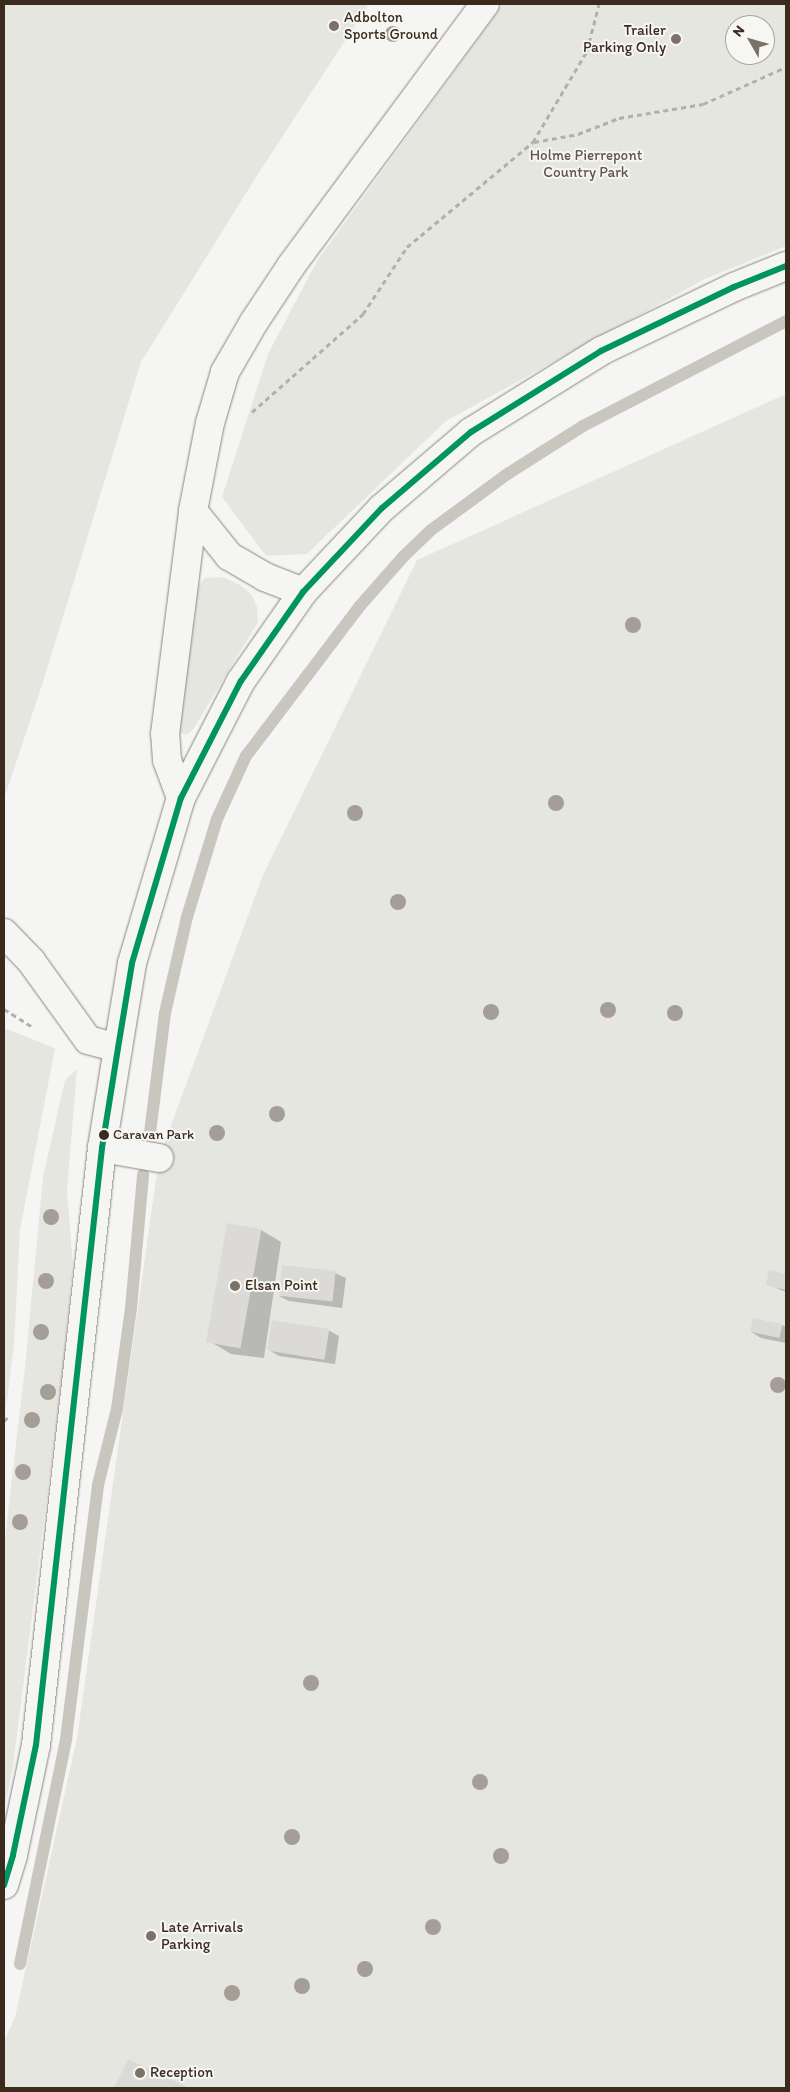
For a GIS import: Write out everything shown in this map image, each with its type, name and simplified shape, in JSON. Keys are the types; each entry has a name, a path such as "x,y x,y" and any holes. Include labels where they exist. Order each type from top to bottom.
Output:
{"street":[{"path":"181,798 168,760 165,734 193,511 210,423 225,372 238,348 291,266 485,4"},
{"path":"4,1885 13,1855 36,1745 102,1148 118,1048 132,963 181,798 241,681 303,592 382,508 471,432 601,351 734,287 786,266"},
{"path":"193,511 229,556 265,578 303,592"},
{"path":"4,933 31,961 88,1040 118,1048"},
{"path":"102,1148 158,1158"}],"path":[{"path":"252,412 363,314 407,247 533,142 587,51 599,4"},
{"path":"533,142 578,134 620,118 703,104 786,67"},
{"path":"4,1421 10,1415"}],"green space":[{"path":"4,4 369,4 258,174 141,362 43,682 4,799"},
{"name":"Holme Pierrepont Country Park","path":"503,4 786,4 786,246 705,279 446,421 307,554 266,556 222,497 268,354 317,261"},
{"path":"786,394 786,2088 4,2088 4,2041 15,2017 77,1738 159,1158 263,875 417,560"},
{"path":"223,577 240,585 251,594 257,607 258,622 194,728 187,735 180,733 179,723 199,585 205,578"},
{"path":"4,1028 55,1048 20,1230 14,1344 4,1424"},
{"path":"77,1069 67,1191 73,1264 64,1362 13,1767 4,1811 4,1547 25,1367 43,1177 65,1080"}],"building":[{"name":"Elsan Point","path":"227,1223 261,1229 240,1348 206,1342"},
{"path":"282,1265 336,1271 332,1301 279,1296"},
{"path":"769,1270 786,1274 786,1290 766,1285"},
{"path":"753,1318 782,1324 779,1338 750,1332"},
{"path":"272,1320 329,1329 324,1360 267,1351"},
{"name":"Reception","path":"128,2059 190,2088 114,2088"}],"waterway":[{"path":"150,1133 165,1013 187,917 217,819 246,756 359,607 403,557 431,530 509,473 583,426 786,321"},
{"path":"20,1964 66,1739 98,1485 117,1409 131,1308 143,1175"}],"transit line":[{"path":"4,1885 13,1855 36,1745 102,1148 118,1048 132,963 181,798 241,681 303,592 382,508 471,432 601,351 734,287 786,266"}],"place":[{"name":"Adbolton Sports Ground","path":"334,26"},
{"name":"Trailer Parking Only","path":"676,39"},
{"name":"Caravan Park","path":"104,1135"},
{"name":"Elsan Point","path":"235,1286"},
{"name":"Late Arrivals Parking","path":"151,1936"},
{"name":"Reception","path":"140,2073"}]}
